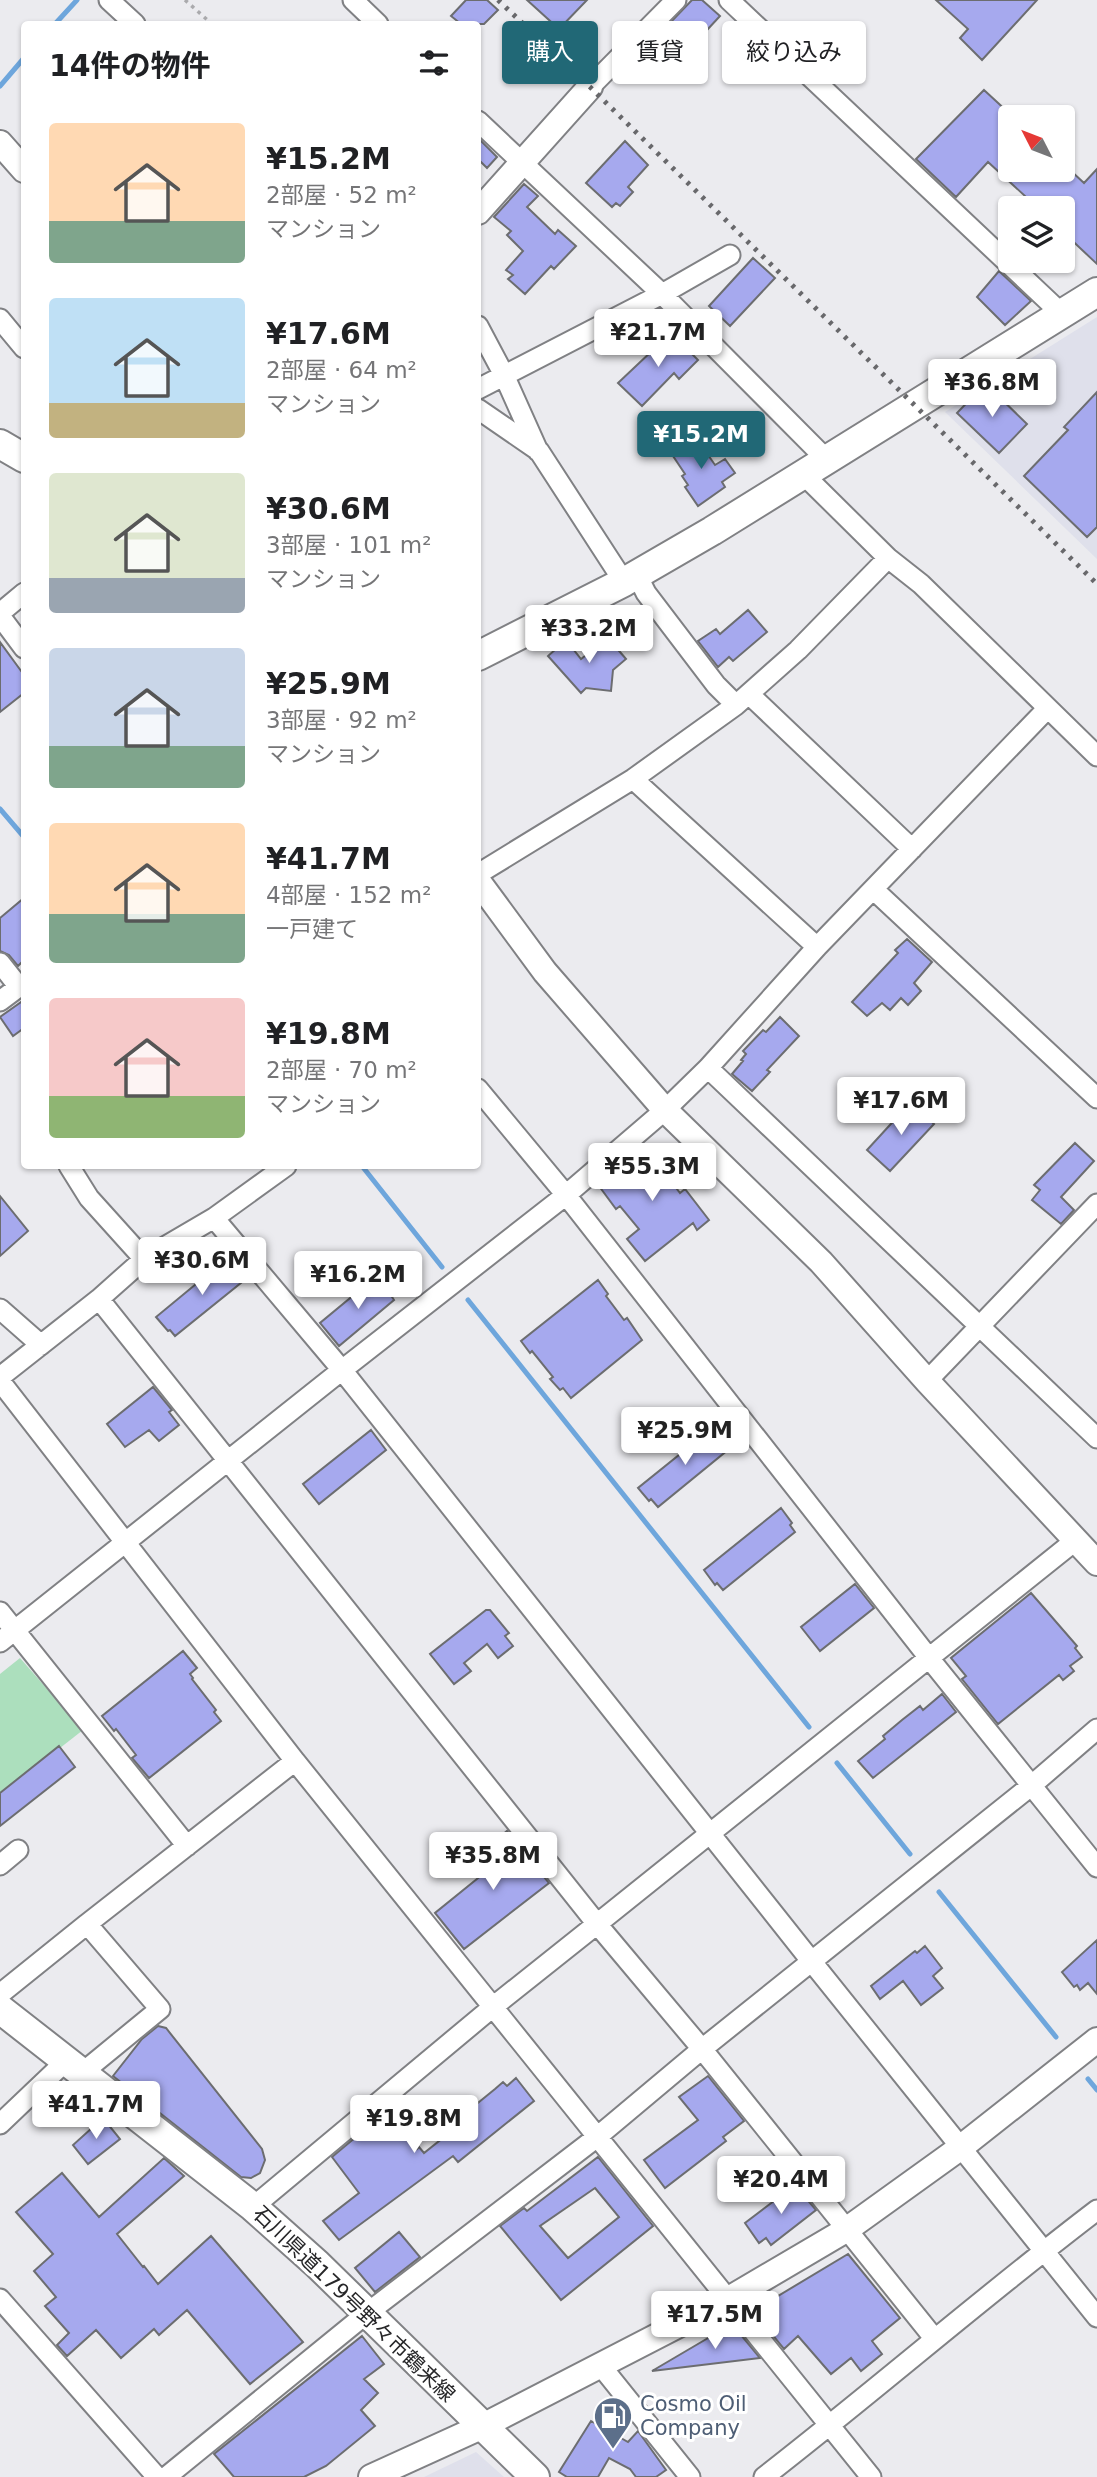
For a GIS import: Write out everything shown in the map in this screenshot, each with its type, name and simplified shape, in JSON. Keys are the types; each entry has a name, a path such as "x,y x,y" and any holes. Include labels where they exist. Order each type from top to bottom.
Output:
{"main road":[{"path":"481,654 630,578 816,468 1097,292"},
{"path":"0,444 21,456"},
{"name":"石川県道179号野々市鶴来線","path":"0,2009 253,2207 317,2264 536,2477"}],"street":[{"path":"109,0 132,21"},
{"path":"353,0 375,21"},
{"path":"481,209 590,87 676,0"},
{"path":"729,0 1062,314"},
{"path":"481,124 662,294 816,468 888,558 921,584 1097,756"},
{"path":"0,143 21,167"},
{"path":"481,387 662,294 730,255"},
{"path":"0,319 21,344"},
{"path":"481,332 539,451 630,578 646,593 709,675 742,700 912,849"},
{"path":"481,411 539,451"},
{"path":"481,872 633,779 742,700 798,650 888,558"},
{"path":"21,596 0,615 21,645"},
{"path":"7,1637 566,1195 665,1110 708,1068 817,947 1047,709"},
{"path":"633,779 817,947"},
{"path":"481,884 545,972 665,1110 821,1262 927,1381 1097,1563"},
{"path":"873,889 1097,1098"},
{"path":"0,963 21,984"},
{"path":"0,1001 21,986"},
{"path":"708,1068 1097,1438"},
{"path":"481,1093 566,1195 929,1658 1097,1867"},
{"path":"71,1169 89,1198 144,1259"},
{"path":"282,1169 214,1218 144,1259 0,1379 295,1761 871,2477"},
{"path":"927,1381 1097,1204"},
{"path":"214,1218 342,1370 710,1835 1097,2317"},
{"path":"99,1299 597,1924 702,2049 934,2338"},
{"path":"0,1309 41,1345"},
{"path":"253,2207 494,2006 1076,1539"},
{"path":"0,1612 7,1637 187,1846"},
{"path":"166,2477 366,2314 597,2137 702,2049 1032,1785 1097,1729"},
{"path":"0,1994 295,1761"},
{"path":"0,1865 18,1850"},
{"path":"0,2124 74,2067 160,2009 88,1924"},
{"path":"371,2477 483,2426 601,2366 727,2300 846,2230 960,2148 1097,2040"},
{"path":"764,2477 830,2426 934,2338 1097,2210"},
{"path":"0,2299 157,2477"},
{"path":"601,2366 690,2477"}],"path":[{"path":"185,0 209,21"}],"shaded area":[{"path":"1097,317 1097,559 945,412"},
{"path":"476,2452 504,2477 424,2477"}],"green space":[{"path":"20,1658 83,1730 0,1795 0,1674"}],"building":[{"path":"466,0 487,0 498,10 484,24 481,24 481,21 457,21 451,16"},
{"path":"527,0 587,0 567,21 550,21"},
{"path":"692,0 702,0 720,16 708,29 708,21 672,21"},
{"path":"936,0 1037,0 982,60 960,38 968,29"},
{"path":"984,90 1000,105 998,105 998,171 988,162 956,197 916,159"},
{"path":"481,141 497,157 487,168 481,162"},
{"path":"625,141 648,165 628,187 633,192 620,206 616,203 612,207 586,183"},
{"path":"1097,169 1097,264 1075,243 1075,196 1025,196 1010,182 1075,182 1075,175 1084,183"},
{"path":"524,184 538,196 527,207 555,234 558,230 576,246 554,269 551,266 525,294 508,279 513,275 506,270 523,251 507,235 511,231 494,217"},
{"path":"753,258 775,278 730,326 709,306"},
{"path":"998,272 1031,301 1005,325 977,297"},
{"path":"671,333 698,360 679,379 674,373 642,406 618,383"},
{"path":"988,386 1027,424 999,453 957,413 981,388 984,390"},
{"path":"1097,392 1097,527 1087,537 1024,476 1068,430 1064,427"},
{"path":"695,436 715,465 725,459 735,473 722,482 725,487 698,506 685,487 688,485 682,476 685,474 671,453"},
{"path":"748,610 767,632 733,661 729,657 718,667 698,641 716,629 720,634"},
{"path":"608,638 626,659 613,670 611,691 586,688 581,693 548,656 566,640 581,659"},
{"path":"0,642 21,671 21,695 0,712"},
{"path":"21,900 21,963 18,966 9,955 0,951 0,918"},
{"path":"907,939 932,962 914,983 921,991 908,1005 901,998 890,1010 882,1003 867,1016 852,1002 898,953 895,950"},
{"path":"21,1002 21,1030 13,1036 0,1017"},
{"path":"780,1017 799,1036 767,1070 770,1072 752,1091 732,1074 743,1061 741,1060 746,1054 743,1051"},
{"path":"911,1102 934,1124 890,1171 867,1150"},
{"path":"1075,1143 1094,1161 1061,1197 1074,1210 1061,1224 1032,1200 1040,1190 1034,1185"},
{"path":"656,1147 669,1164 662,1169 680,1193 685,1189 709,1220 697,1230 693,1223 645,1261 627,1239 639,1229 620,1206 616,1209 599,1186 634,1157 637,1161"},
{"path":"0,1196 28,1231 0,1256"},
{"path":"230,1256 247,1278 175,1336 168,1331 156,1317"},
{"path":"378,1275 394,1300 339,1346 320,1323"},
{"path":"598,1280 608,1294 606,1296 624,1320 627,1318 642,1340 571,1398 550,1379 553,1377 521,1341"},
{"path":"153,1387 172,1410 169,1412 179,1425 159,1441 149,1430 125,1447 107,1424"},
{"path":"715,1426 727,1441 724,1443 729,1449 658,1507 651,1499 649,1501 638,1488"},
{"path":"371,1430 386,1450 319,1504 303,1484"},
{"path":"781,1508 795,1532 723,1590 717,1583 715,1585 704,1570"},
{"path":"855,1584 874,1608 820,1651 801,1627"},
{"path":"1031,1593 1077,1646 1075,1648 1082,1657 1070,1666 1074,1671 1063,1680 1059,1675 998,1724 962,1679 966,1676 951,1658"},
{"path":"486,1610 490,1610 509,1633 505,1636 513,1646 498,1658 487,1644 464,1663 471,1671 454,1684 430,1654"},
{"path":"183,1651 197,1668 190,1674 192,1679 216,1710 214,1712 221,1721 149,1778 132,1758 136,1755 102,1716"},
{"path":"942,1694 956,1712 873,1778 858,1761 885,1739 883,1736 902,1720 920,1706 923,1710"},
{"path":"59,1746 75,1767 0,1826 0,1793"},
{"path":"507,1831 549,1883 464,1949 435,1913 488,1870 479,1854"},
{"path":"1097,1940 1097,1994 1088,1983 1080,1990 1077,1985 1074,1987 1062,1972"},
{"path":"925,1946 942,1968 933,1976 943,1988 921,2005 903,1981 880,1999 871,1986"},
{"path":"158,2026 166,2028 262,2149 265,2160 260,2173 251,2178 241,2177 113,2076 142,2039"},
{"path":"708,2076 744,2121 723,2137 726,2141 665,2188 644,2160 698,2120 679,2097"},
{"path":"516,2078 534,2101 458,2162 453,2156 339,2240 323,2221 359,2193 332,2157 387,2111 417,2149 419,2147 424,2153 449,2133 446,2129 503,2082 507,2086"},
{"path":"103,2118 120,2139 88,2164 73,2145"},
{"path":"598,2157 653,2226 561,2300 500,2226 524,2208 527,2211","holes":["595,2188 619,2217 568,2258 540,2226"]},
{"path":"164,2158 184,2176 117,2234 158,2284 211,2236 303,2342 250,2384 187,2310 159,2335 154,2329 121,2358 96,2330 67,2356 57,2345 69,2333 45,2306 56,2297 34,2271 53,2254 16,2212 62,2173 99,2217"},
{"path":"795,2185 816,2210 771,2245 766,2238 759,2243 745,2223"},
{"path":"399,2232 420,2257 375,2292 355,2268"},
{"path":"848,2254 900,2318 872,2341 882,2354 861,2371 851,2358 831,2374 798,2336 784,2349 753,2311"},
{"path":"732,2324 760,2358 652,2371"},
{"path":"362,2336 384,2364 364,2379 378,2393 361,2410 375,2426 326,2466 304,2477 234,2477 214,2454"},
{"name":"Cosmo Oil Company","path":"591,2421 628,2442 638,2431 666,2470 656,2477 636,2477 630,2469 609,2458 598,2477 567,2477 559,2472"}],"waterway":[{"path":"58,21 77,0"},
{"path":"0,86 21,62"},
{"path":"0,809 21,834"},
{"path":"364,1169 442,1267"},
{"path":"468,1300 809,1727"},
{"path":"837,1763 910,1854"},
{"path":"939,1892 1056,2037"},
{"path":"1088,2079 1097,2090"}],"railway":[{"path":"498,0 1097,584"}],"place":[{"name":"Cosmo Oil Company","path":"613,2450"}]}
